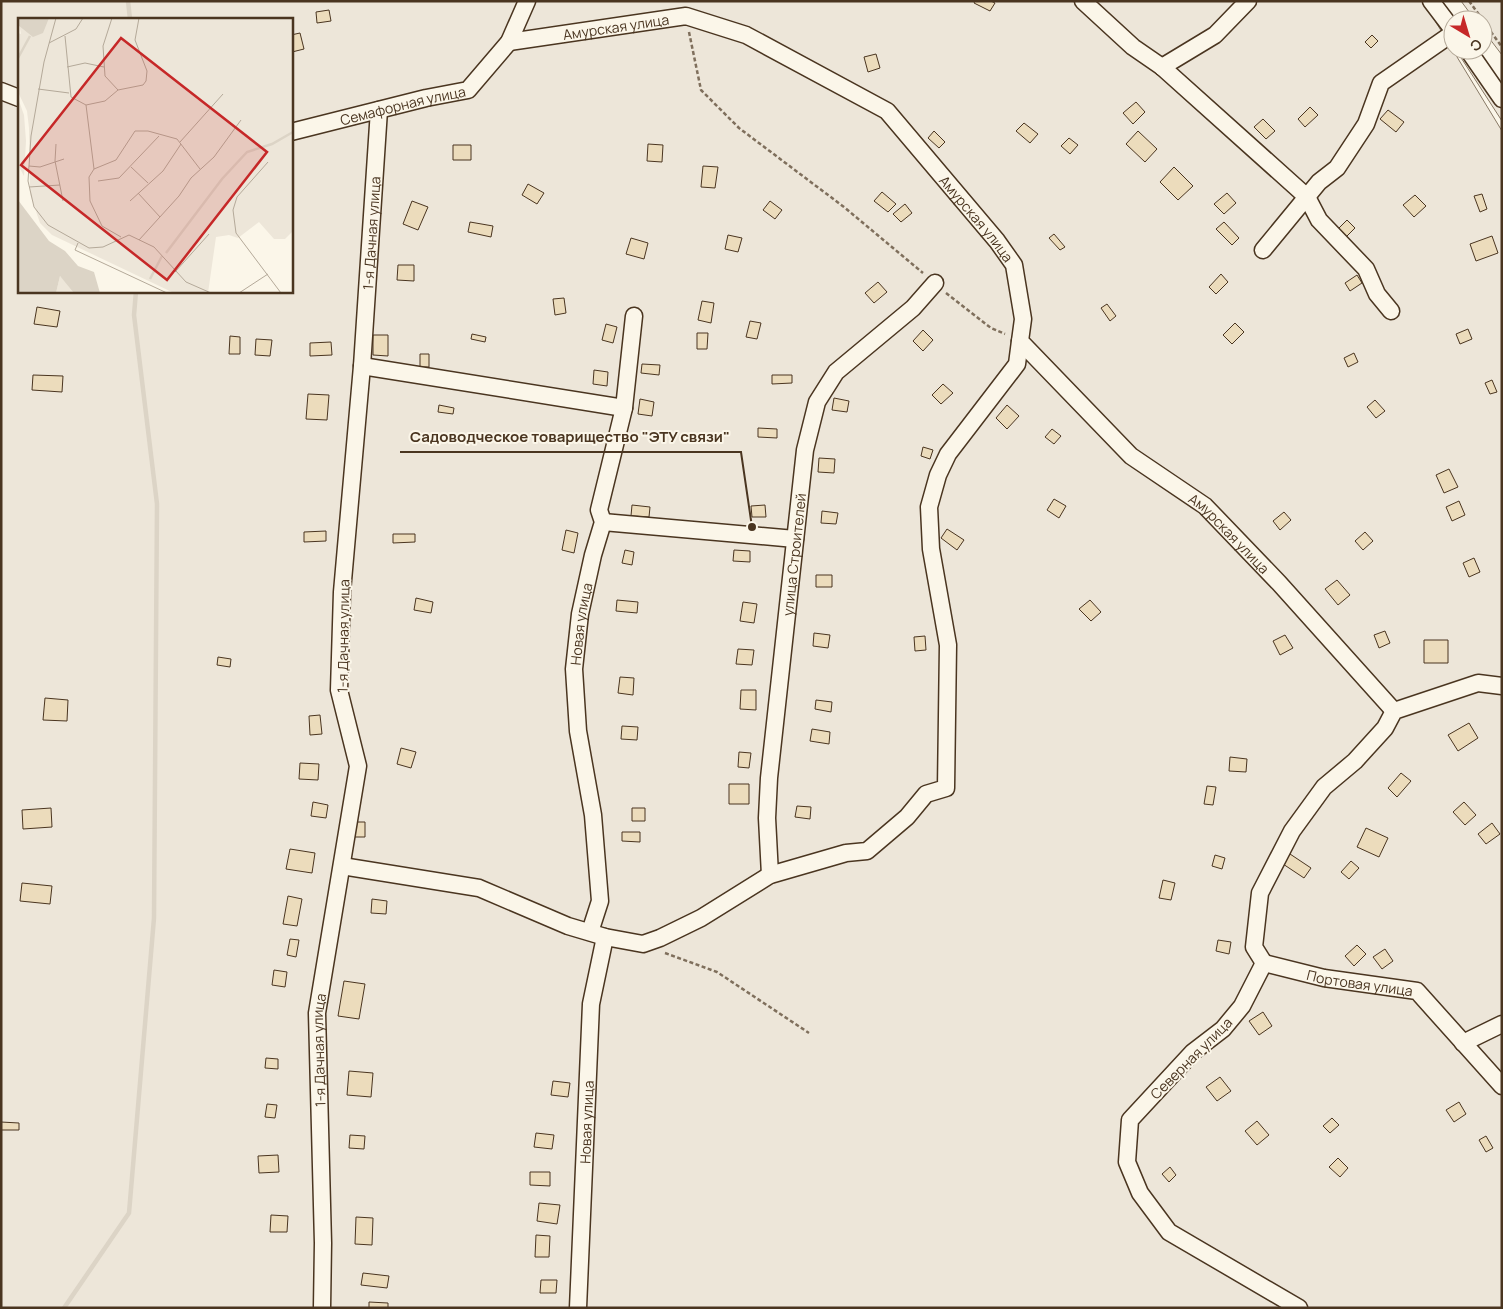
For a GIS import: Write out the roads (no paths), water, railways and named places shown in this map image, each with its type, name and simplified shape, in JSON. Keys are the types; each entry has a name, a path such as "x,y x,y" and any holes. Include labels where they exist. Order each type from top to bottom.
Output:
{"street":[{"name":"Семафорная улица","path":"292,132 468,90 509,42 527,1"},
{"path":"1083,1 1133,47 1162,67 1307,197 1318,220 1366,268 1377,294 1391,311"},
{"path":"1162,67 1215,35 1248,1"},
{"path":"1431,1 1443,17"},
{"name":"Амурская улица","path":"509,42 686,16 746,35 887,111 997,241 1014,264 1023,319 1020,341 1131,456 1205,506 1286,590 1394,711"},
{"path":"1263,250 1319,182 1337,168 1366,124 1381,83 1443,41"},
{"path":"1475,60 1502,99"},
{"path":"1,91 18,98"},
{"name":"1-я Дачная улица","path":"322,1308 323,1243 317,1013 358,766 339,690 342,592 362,366 378,110"},
{"name":"улица Строителей","path":"770,875 767,818 769,778 806,450 817,402 836,372 914,308 935,283"},
{"name":"Новая улица","path":"590,932 600,901 593,815 578,731 574,669 580,614 593,555 603,522 599,510 624,408 634,316"},
{"path":"342,866 479,888 590,932 643,944 701,918 770,875 846,853 867,851 907,817 926,794 946,788 948,645 931,549 929,507 938,475 948,454 1017,364 1020,341"},
{"path":"362,366 624,408"},
{"path":"603,522 795,539"},
{"path":"1264,963 1254,946 1260,894 1292,831 1324,787 1355,761 1385,728 1394,711 1478,683 1502,686"},
{"name":"Новая улица","path":"578,1308 591,1004 606,937"},
{"name":"Портовая улица","path":"1264,963 1324,978 1417,991 1502,1086"},
{"name":"Северная улица","path":"1264,963 1242,1006 1223,1029 1193,1052 1130,1120 1127,1162 1140,1193 1169,1232 1299,1308"},
{"path":"1463,1042 1502,1024"}],"waterway":[{"path":"128,1 130,18"},
{"path":"64,1308 129,1213 154,918 157,504 134,315 136,292"}],"place":[{"name":"Садоводческое товарищество \"ЭТУ связи\"","path":"752,527"}]}
